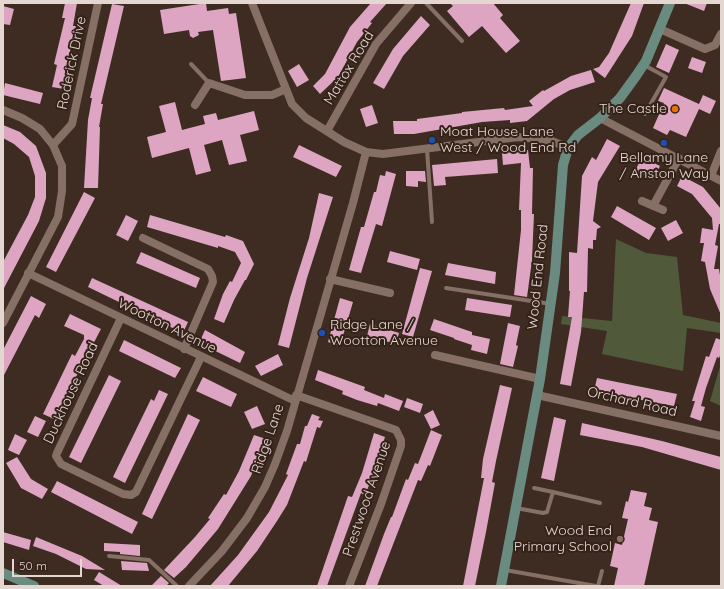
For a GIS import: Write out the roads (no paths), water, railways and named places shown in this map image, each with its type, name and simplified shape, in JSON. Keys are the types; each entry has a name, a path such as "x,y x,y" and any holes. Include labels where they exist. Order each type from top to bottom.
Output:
{"street":[{"name":"Roderick Drive","path":"53,145 72,124 98,3"},
{"path":"252,3 292,104 306,118 366,152 383,154 518,137 552,141 568,148"},
{"name":"Mattox Road","path":"327,131 376,44 411,3"},
{"name":"Wood End Road","path":"501,586 540,379 556,273 561,176 568,148 578,135 600,118 620,98 644,65 670,3"},
{"path":"660,29 705,49 715,45 721,34"},
{"path":"195,105 209,83 245,95 272,95 286,89"},
{"path":"3,110 22,118 40,129 53,145 62,166 62,191 58,218 3,323"},
{"path":"600,118 679,158 721,182"},
{"path":"711,176 721,151"},
{"name":"Ridge Lane","path":"189,586 226,547 247,518 264,487 287,432 330,278 353,203 366,152"},
{"path":"653,206 679,158"},
{"path":"642,201 663,210"},
{"path":"143,238 208,269 212,276 213,282 184,349"},
{"name":"Wootton Avenue","path":"28,273 201,357 296,398"},
{"path":"330,278 390,293"},
{"name":"Duckhouse Road","path":"121,318 56,456 62,464 123,494 131,495 136,492 201,357"},
{"path":"435,355 540,379"},
{"name":"Orchard Road","path":"537,394 721,436"},
{"name":"Prestwood Avenue","path":"296,398 396,430 402,440 381,504 350,586"},
{"path":"3,573 34,586"}],"lane":[{"path":"426,3 462,41"},
{"path":"191,64 209,83"},
{"path":"644,65 666,77 645,114"},
{"path":"427,148 432,222"},
{"path":"446,288 551,304"},
{"path":"534,488 600,503"},
{"path":"516,508 543,513 547,512 553,492"},
{"path":"109,556 149,560 177,586"},
{"path":"504,569 597,586 602,571"}],"place":[{"name":"The Castle","path":"675,109"},
{"name":"Moat House Lane West / Wood End Rd","path":"432,140"},
{"name":"Bellamy Lane / Anston Way","path":"664,143"},
{"name":"Ridge Lane / Wootton Avenue","path":"322,333"},
{"name":"Wood End Primary School","path":"620,539"}]}
